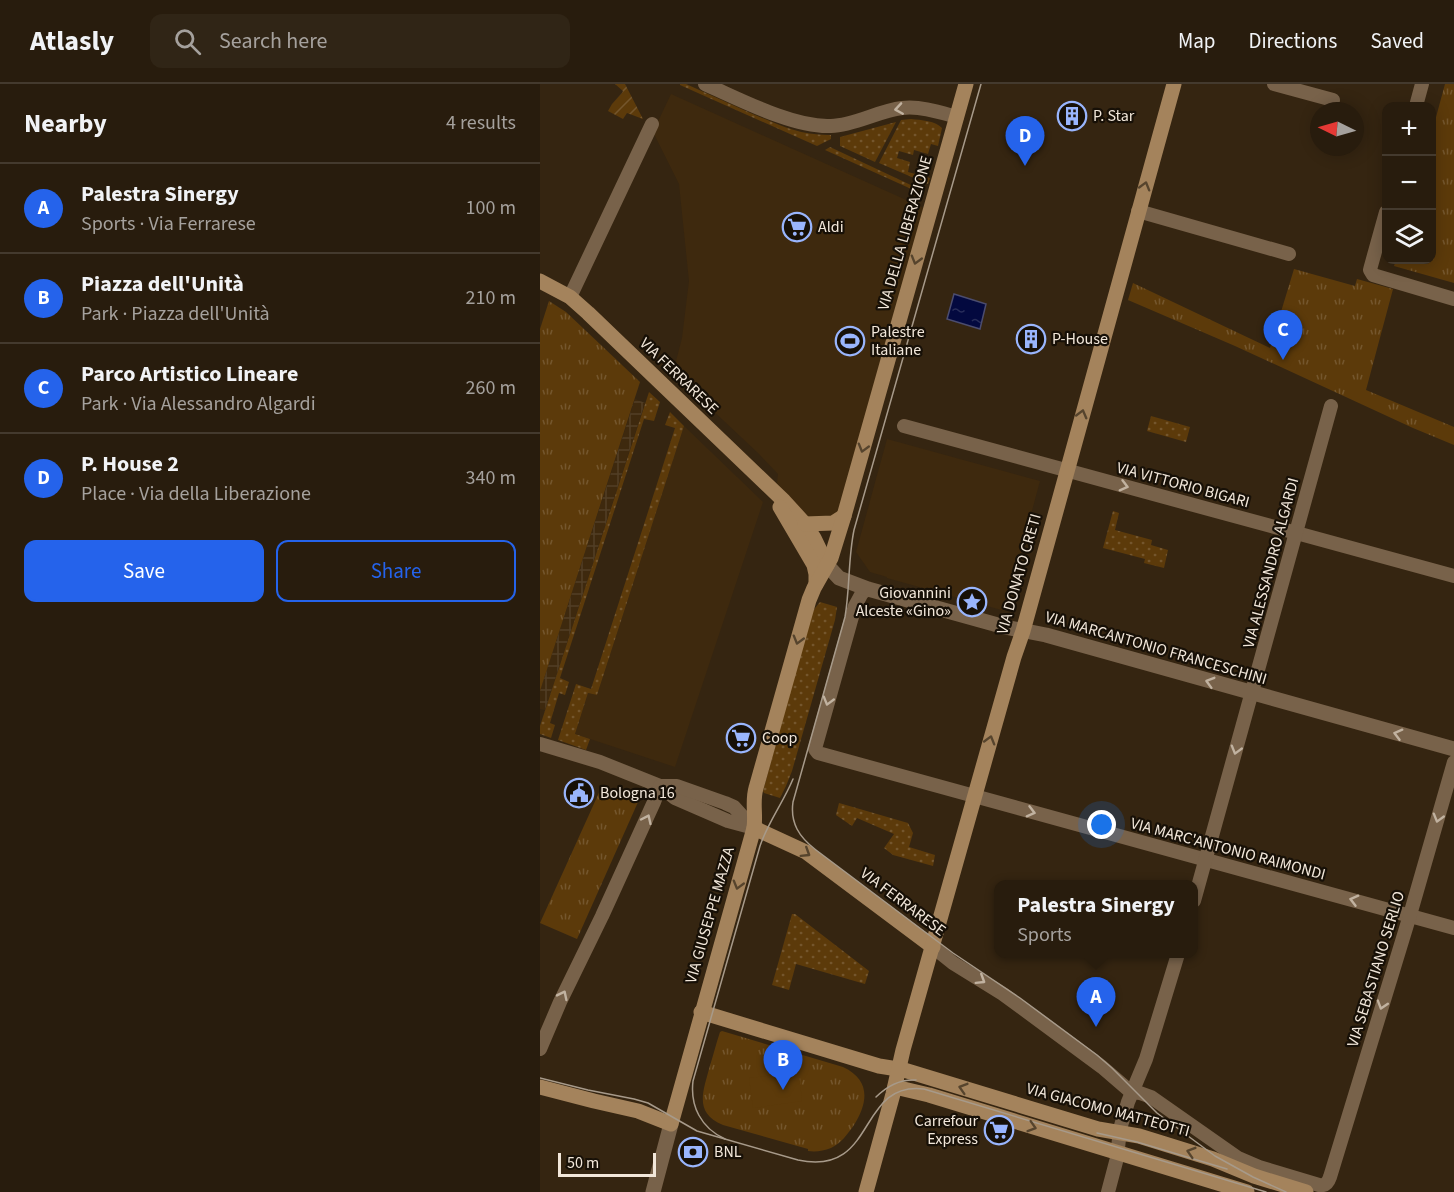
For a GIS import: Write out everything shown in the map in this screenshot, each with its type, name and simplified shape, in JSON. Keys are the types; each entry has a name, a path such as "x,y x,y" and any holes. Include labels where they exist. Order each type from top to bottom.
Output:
{"main road":[{"name":"VIA DELLA LIBERAZIONE","path":"827,565 844,516 966,84"},
{"name":"VIA DONATO CRETI","path":"867,1188 903,1050 1023,631 1174,84"},
{"name":"VIA FERRARESE","path":"540,281 570,297 784,501 805,524 827,565"},
{"name":"VIA FERRARESE","path":"762,481 814,565 816,585"},
{"path":"805,524 833,523 844,516"},
{"path":"754,828 756,819 754,794 809,600 827,565"},
{"name":"VIA FERRARESE","path":"754,828 806,852 933,947"},
{"name":"VIA GIUSEPPE MAZZA","path":"671,1124 754,828"},
{"name":"VIA GIACOMO MATTEOTTI","path":"701,1012 879,1066 897,1079 929,1095 1119,1143 1247,1192"},
{"path":"540,1087 638,1111 671,1124"},
{"name":"VIA GIACOMO MATTEOTTI","path":"1119,1143 1139,1136 1306,1192"}],"street":[{"path":"705,84 791,120 811,125 835,126 904,108 925,109 957,117"},
{"path":"1274,84 1333,100"},
{"path":"1417,102 1422,84"},
{"path":"570,297 652,124"},
{"path":"1138,211 1290,254"},
{"path":"1382,226 1371,266 1373,275 1454,299"},
{"name":"VIA ALESSANDRO ALGARDI","path":"1198,887 1331,406"},
{"name":"VIA VITTORIO BIGARI","path":"904,426 1454,576"},
{"name":"VIA MARCANTONIO FRANCESCHINI","path":"827,565 837,576 868,589 1057,638 1454,749"},
{"name":"VIA MARC'ANTONIO RAIMONDI","path":"868,589 862,593 855,606 816,745 816,752 1454,928"},
{"path":"540,744 600,762 660,786 677,786 725,803 734,807 754,828"},
{"name":"VIA SEBASTIANO SERLIO","path":"1232,1155 1319,1185 1328,1182 1410,915 1454,762"},
{"path":"540,1049 660,786"},
{"name":"VIA FERRARESE","path":"933,947 953,963 1003,994 1102,1067 1131,1092 1151,1097 1232,1155"},
{"path":"1108,1192 1131,1092 1146,1059 1177,958"},
{"path":"652,1192 671,1124"}],"shaded area":[{"path":"671,94 924,208 835,516 812,519 806,516 777,483 778,474 758,453 690,389 667,372 674,369 682,338 689,281 679,184 653,132"},
{"path":"635,399 645,403 545,710 540,709 540,691"},
{"path":"684,426 763,502 675,767 575,734 588,693 597,695"},
{"path":"887,439 1040,481 1005,611 870,572 856,552"}],"green space":[{"path":"615,84 625,84 643,119 627,113 623,119 608,111 623,91"},
{"path":"680,84 686,84 787,128 819,135 831,135 831,139 817,146"},
{"path":"1445,84 1454,84 1454,283 1394,266 1395,264 1436,264 1436,117"},
{"path":"901,120 932,122 942,128 938,146 931,144 928,154 914,150 913,155 899,151 897,158 910,162 908,172 930,178 928,184 879,163"},
{"path":"896,122 875,162 840,146 840,137"},
{"path":"830,147 915,187 918,192 825,150"},
{"path":"1294,269 1355,286 1357,279 1393,289 1366,390 1454,427 1454,445 1128,300 1133,283 1270,348"},
{"path":"549,301 566,312 640,382 540,691 540,329"},
{"path":"649,392 660,402 654,421 644,419 560,678 569,682 565,695 559,693 550,723 555,725 551,738 540,734 540,726"},
{"path":"670,412 684,426 597,695 588,693 575,734 590,739 586,750 558,740 576,684 591,689 675,428 665,425"},
{"path":"1151,416 1190,427 1186,442 1147,431"},
{"path":"1113,511 1119,513 1115,530 1152,540 1151,545 1168,550 1164,568 1144,563 1145,559 1103,548"},
{"path":"820,602 837,607 835,620 792,771 780,798 763,791 811,615"},
{"path":"602,786 638,802 577,939 540,923"},
{"path":"839,803 908,823 913,833 909,847 935,855 933,866 893,855 884,848 894,834 857,818 852,826 836,815"},
{"path":"792,914 869,971 865,984 796,964 789,990 772,985"},
{"path":"722,1031 843,1067 852,1072 862,1085 864,1093 862,1108 854,1125 838,1144 831,1148 808,1151 808,1149 723,1125 714,1120 704,1108 703,1094 717,1041"},
{"path":"799,1072 802,1101 753,1108 749,1078"}],"water":[{"path":"954,294 986,304 980,329 947,319"}],"tram line":[{"path":"981,84 854,530 845,617 793,802 794,823 800,835 816,850 953,953 1020,998 1097,1055 1157,1113 1215,1156 1286,1192"},
{"path":"725,1139 709,1129 699,1115 693,1099 693,1081 760,846 793,779"},
{"path":"540,1078 648,1103 697,1131 798,1160 824,1162 842,1155 855,1143 875,1112 887,1099 902,1090 924,1089 1266,1192"},
{"path":"876,1097 894,1084 916,1080"},
{"path":"1097,1133 1137,1142 1227,1169"}],"place":[{"name":"P. Star","path":"1072,116"},
{"name":"P. House 2","path":"1025,166"},
{"name":"Aldi","path":"797,227"},
{"name":"P-House","path":"1031,339"},
{"name":"Palestre Italiane","path":"850,341"},
{"name":"Parco Artistico Lineare","path":"1283,360"},
{"name":"Giovannini Alceste «Gino»","path":"972,602"},
{"name":"Coop","path":"741,738"},
{"name":"Bologna 16","path":"579,793"},
{"name":"Palestra Sinergy","path":"1096,1027"},
{"name":"Piazza dell'Unità","path":"783,1090"},
{"name":"Carrefour Express","path":"999,1130"},
{"name":"BNL","path":"693,1152"}]}
